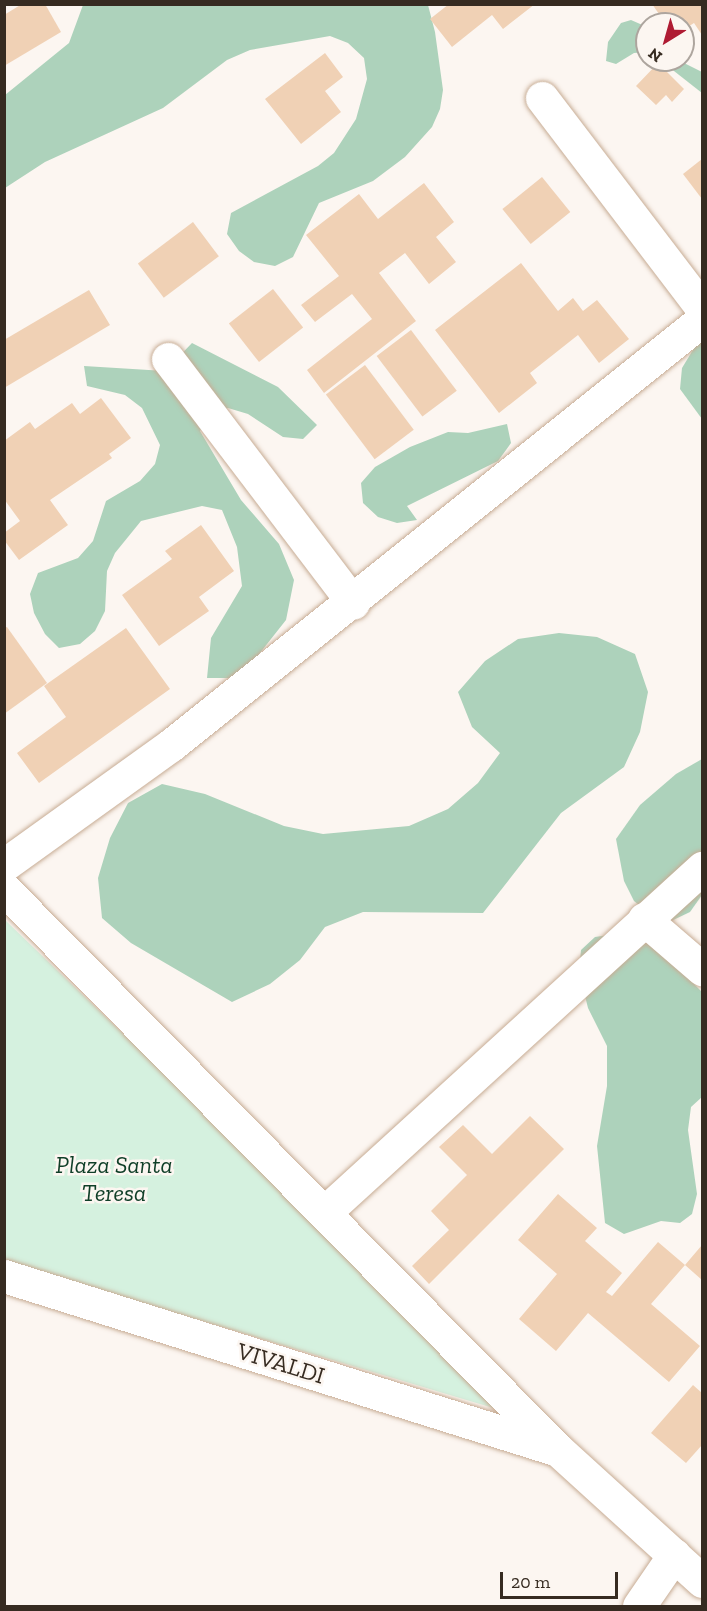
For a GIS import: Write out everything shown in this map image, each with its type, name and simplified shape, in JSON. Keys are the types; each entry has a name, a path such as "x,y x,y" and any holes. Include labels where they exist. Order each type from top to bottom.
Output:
{"street":[{"path":"542,98 702,308"},
{"path":"4,865 171,746 702,320"},
{"path":"168,359 352,603"},
{"path":"324,1213 702,868"},
{"path":"4,889 558,1449 702,1581"},
{"path":"644,919 702,969"},
{"name":"VIVALDI","path":"4,1276 558,1449"},
{"path":"639,1606 674,1556"}],"green space":[{"path":"83,5 428,5 435,32 443,90 440,109 432,127 405,157 373,181 319,203 293,257 275,266 254,262 239,251 227,234 231,213 318,166 334,153 356,119 367,79 364,58 348,43 330,36 250,50 227,60 163,108 45,162 5,188 5,95 69,43"},
{"path":"631,20 635,22 635,53 616,64 606,61 608,42 621,23"},
{"path":"695,68 702,72 702,93 675,72 695,72"},
{"path":"702,335 702,419 680,389 682,368"},
{"path":"192,343 278,387 317,425 303,439 283,437 248,414 228,408 208,414 200,431 241,500 279,544 294,580 286,620 248,668 231,678 207,678 211,638 242,586 237,547 222,510 202,506 141,521 115,553 107,571 105,611 95,631 80,644 59,648 45,634 34,613 30,594 38,573 78,558 93,541 106,501 140,481 155,464 160,445 142,408 125,395 87,386 84,366 165,371"},
{"path":"507,424 511,443 498,461 407,506 417,520 397,523 378,517 363,503 361,483 375,467 410,447 448,432 468,433"},
{"path":"559,633 597,637 635,654 648,692 640,732 624,767 561,813 483,913 363,912 325,927 300,960 270,984 232,1002 131,943 102,918 98,878 110,838 128,803 162,784 205,794 284,826 323,834 409,826 448,809 478,783 500,753 472,727 458,692 485,661 518,639"},
{"path":"702,759 702,895 690,912 669,922 650,914 634,901 624,881 616,839 640,805 676,774"},
{"name":"Plaza Santa Teresa","path":"5,920 520,1416 5,1262"},
{"path":"616,934 638,936 658,948 702,992 702,1097 691,1107 688,1130 697,1194 692,1214 680,1223 661,1221 624,1234 605,1223 597,1146 607,1086 607,1046 588,1008 579,972 581,950 595,937"}],"building":[{"path":"22,4 45,4 61,32 4,66 4,15"},
{"path":"449,4 535,4 503,29 492,15 452,47 430,19"},
{"path":"652,4 702,4 702,35 695,24 695,12 658,12"},
{"path":"325,53 343,77 325,91 341,112 301,144 265,99"},
{"path":"649,72 667,72 684,89 672,102 666,95 656,105 636,86"},
{"path":"702,159 702,199 683,174"},
{"path":"542,177 570,212 531,244 502,209"},
{"path":"424,183 454,222 436,237 456,262 429,284 405,253 379,273 416,321 324,393 307,370 372,319 352,294 315,322 301,305 339,276 306,235 359,194 378,219"},
{"path":"193,222 219,256 164,298 138,264"},
{"path":"521,263 558,311 573,298 583,311 597,300 629,339 599,363 578,335 530,373 537,383 499,413 435,330"},
{"path":"273,289 303,328 259,362 229,323"},
{"path":"89,290 110,325 4,388 4,340"},
{"path":"411,330 457,391 422,417 377,356"},
{"path":"365,365 414,430 375,459 326,394"},
{"path":"101,398 131,438 109,454 112,458 50,500 68,525 19,560 4,540 4,533 20,521 4,499 4,441 30,422 35,429 72,403 80,414"},
{"path":"201,525 234,571 199,597 209,611 159,646 122,595 172,559 165,551"},
{"path":"7,627 47,683 4,714 4,628"},
{"path":"126,628 170,689 39,783 17,753 66,717 44,686"},
{"path":"530,1116 564,1149 429,1284 412,1266 449,1230 431,1211 467,1175 439,1147 463,1125 492,1154"},
{"path":"558,1194 597,1228 585,1241 622,1273 606,1292 612,1296 658,1242 685,1265 651,1304 700,1346 669,1382 588,1313 556,1351 519,1319 557,1274 518,1240"},
{"path":"702,1245 702,1280 685,1265"},
{"path":"693,1385 702,1393 702,1445 686,1463 651,1433"}]}
